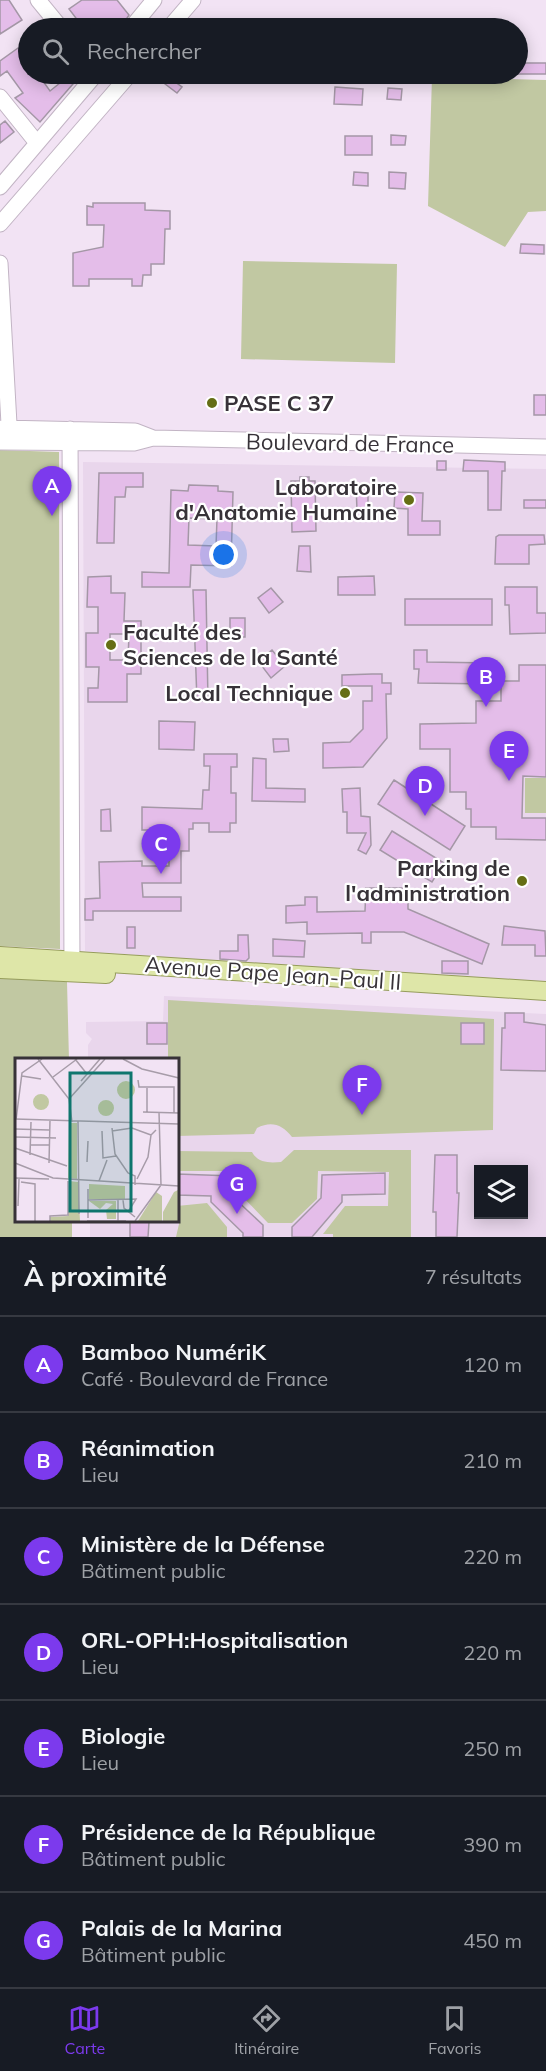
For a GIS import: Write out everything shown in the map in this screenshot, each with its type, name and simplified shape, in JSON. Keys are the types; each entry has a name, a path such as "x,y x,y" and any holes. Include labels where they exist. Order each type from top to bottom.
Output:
{"main road":[{"name":"Avenue Pape Jean-Paul II","path":"0,956 72,966 546,1003"},
{"name":"Avenue Pape Jean-Paul II","path":"0,969 72,966 546,991"}],"street":[{"path":"38,0 53,18"},
{"path":"178,18 193,0"},
{"path":"137,18 146,3"},
{"path":"0,187 87,84"},
{"path":"0,224 121,84"},
{"path":"0,97 37,143"},
{"path":"0,263 5,435"},
{"path":"70,429 72,966"},
{"name":"Boulevard de France","path":"5,435 70,429 135,431 153,438"},
{"name":"Boulevard de France","path":"5,435 70,445 134,443 153,438 546,447"}],"shaded area":[{"path":"83,462 546,469 546,981 450,979 85,951"},
{"path":"164,996 546,1014 546,1237 90,1237 90,1222 178,1222 178,1058 88,1058 88,1045 92,1039 86,1033 86,1022 163,1021"}],"green space":[{"path":"528,80 546,80 546,211 528,212 505,247 428,206 432,84 528,84"},
{"path":"243,261 397,264 395,363 241,359"},
{"path":"0,450 59,452 60,949 0,946"},
{"path":"525,778 546,778 546,813 525,813"},
{"path":"0,975 67,982 69,1058 15,1058 15,1222 72,1222 72,1237 0,1237"},
{"path":"168,1000 494,1019 493,1130 292,1137 284,1129 272,1124 257,1128 254,1134 178,1136 178,1058 168,1058"},
{"path":"294,1150 411,1150 411,1237 333,1237 333,1234 323,1234 345,1206 388,1206 389,1172 318,1171 317,1199 292,1223 268,1223 239,1193 239,1171 178,1171 178,1151 252,1152 264,1162 281,1162"},
{"path":"207,1203 227,1227 227,1237 176,1237 179,1224 178,1206"}],"building":[{"path":"0,0 9,0 21,18 18,18 18,23 0,34"},
{"path":"82,0 117,0 129,15 127,18 76,18 69,9"},
{"path":"18,48 18,84 45,84 50,91 59,84 73,84 40,122 15,98 23,93 7,71 0,76 0,61"},
{"path":"528,63 546,63 546,74 528,74"},
{"path":"165,84 178,84 182,87 177,93"},
{"path":"335,87 363,89 362,105 334,104"},
{"path":"388,88 402,89 401,100 387,99"},
{"path":"5,121 14,132 0,143 0,125"},
{"path":"391,135 406,136 405,145 391,145"},
{"path":"345,136 372,136 372,155 345,155"},
{"path":"354,172 368,173 368,186 353,185"},
{"path":"389,172 406,173 405,189 389,188"},
{"path":"93,203 145,203 145,210 170,211 170,229 165,229 164,264 151,264 151,275 143,275 142,286 132,286 132,279 89,279 89,286 73,286 73,253 103,247 104,225 87,225 87,206 93,207"},
{"path":"521,244 544,245 544,254 520,253"},
{"path":"534,395 546,395 546,415 534,415"},
{"path":"464,460 505,462 505,471 502,471 501,510 488,510 488,471 463,471"},
{"path":"437,461 446,461 446,470 437,470"},
{"path":"99,473 143,473 143,487 126,487 125,497 115,497 114,543 97,543"},
{"path":"300,477 309,477 309,481 315,481 316,531 292,532 291,481 300,481"},
{"path":"189,485 218,486 218,491 233,492 231,566 191,565 190,587 142,587 142,572 169,573 171,490 188,491","holes":["189,518 217,519 216,546 188,545"]},
{"path":"356,485 368,485 368,509 357,510"},
{"path":"395,492 423,493 422,521 440,521 440,535 408,535 408,509 394,508"},
{"path":"524,500 546,500 546,508 524,508"},
{"path":"499,535 544,535 545,544 529,545 529,564 495,564 496,537"},
{"path":"299,546 310,546 311,572 297,571"},
{"path":"111,576 111,593 125,593 124,621 141,621 141,674 127,674 127,702 88,702 88,688 98,688 99,667 86,667 86,633 98,633 98,607 87,607 88,577","holes":["110,634 129,634 128,660 110,660"]},
{"path":"374,576 375,595 338,595 338,577"},
{"path":"505,587 537,587 537,613 546,613 546,633 510,634 509,605 505,605"},
{"path":"271,588 283,602 269,613 258,598"},
{"path":"193,590 206,590 208,701 197,701"},
{"path":"405,599 492,599 492,625 405,625"},
{"path":"230,618 245,618 245,637 230,637"},
{"path":"272,650 285,666 271,678 258,661"},
{"path":"414,650 427,650 427,662 493,663 493,684 418,683 419,669 414,669"},
{"path":"519,665 546,665 546,777 523,776 522,818 546,818 546,840 496,839 496,827 471,827 471,809 466,809 466,792 450,792 450,749 420,749 420,724 476,723 476,701 501,701 501,681 519,681"},
{"path":"382,674 382,683 391,683 391,694 386,694 387,738 363,767 323,768 323,743 350,742 363,729 363,701 372,701 372,686 342,686 342,675"},
{"path":"159,721 195,722 194,750 159,749"},
{"path":"273,739 288,739 289,751 274,752"},
{"path":"204,754 237,754 237,767 231,767 231,793 236,793 236,823 230,823 230,832 209,832 209,823 193,823 193,829 189,829 189,851 181,851 181,883 142,883 143,897 181,897 181,911 93,911 93,920 85,920 85,899 100,898 99,862 142,861 142,866 169,866 169,830 142,830 142,807 202,809 203,790 209,790 210,766 204,766"},
{"path":"253,758 266,759 266,788 305,789 305,802 252,801"},
{"path":"394,780 465,826 450,850 378,804"},
{"path":"360,788 361,816 370,817 371,845 366,854 358,850 366,833 347,833 347,812 343,812 342,789"},
{"path":"110,809 111,831 101,831 101,810"},
{"path":"392,831 444,863 432,882 380,850"},
{"path":"366,888 408,888 408,909 489,944 482,964 404,932 371,932 371,943 362,943 362,933 307,934 307,922 286,923 286,906 305,905 305,897 317,897 317,912 365,911"},
{"path":"504,926 545,931 546,956 535,956 535,945 502,945"},
{"path":"127,927 135,927 135,948 127,948"},
{"path":"238,935 248,935 249,958 246,961 220,959 220,951 238,951"},
{"path":"273,939 305,941 304,957 273,956"},
{"path":"442,961 468,961 468,974 442,973"},
{"path":"505,1013 524,1013 524,1022 546,1025 546,1071 501,1070 502,1028 505,1028"},
{"path":"147,1023 167,1023 167,1044 147,1044"},
{"path":"461,1023 484,1023 484,1044 461,1044"},
{"path":"435,1155 457,1155 457,1193 459,1193 457,1237 436,1237 436,1212 433,1212"},
{"path":"385,1173 385,1194 342,1195 342,1202 312,1237 292,1237 292,1227 321,1198 322,1175"},
{"path":"178,1174 233,1176 233,1197 263,1225 263,1237 243,1237 243,1233 211,1202 211,1196 178,1195"},
{"path":"130,1222 149,1222 148,1237 130,1237"}],"place":[{"name":"PASE C 37","path":"212,403"},
{"name":"Laboratoire d'Anatomie Humaine","path":"409,500"},
{"name":"Bamboo NumériK","path":"52,516"},
{"name":"Faculté des Sciences de la Santé","path":"111,645"},
{"name":"Local Technique","path":"345,693"},
{"name":"Réanimation","path":"486,707"},
{"name":"Biologie","path":"509,781"},
{"name":"ORL-OPH:Hospitalisation","path":"425,816"},
{"name":"Ministère de la Défense","path":"161,874"},
{"name":"Parking de l'administration","path":"522,881"},
{"name":"Présidence de la République","path":"362,1115"},
{"name":"Palais de la Marina","path":"237,1214"}]}
